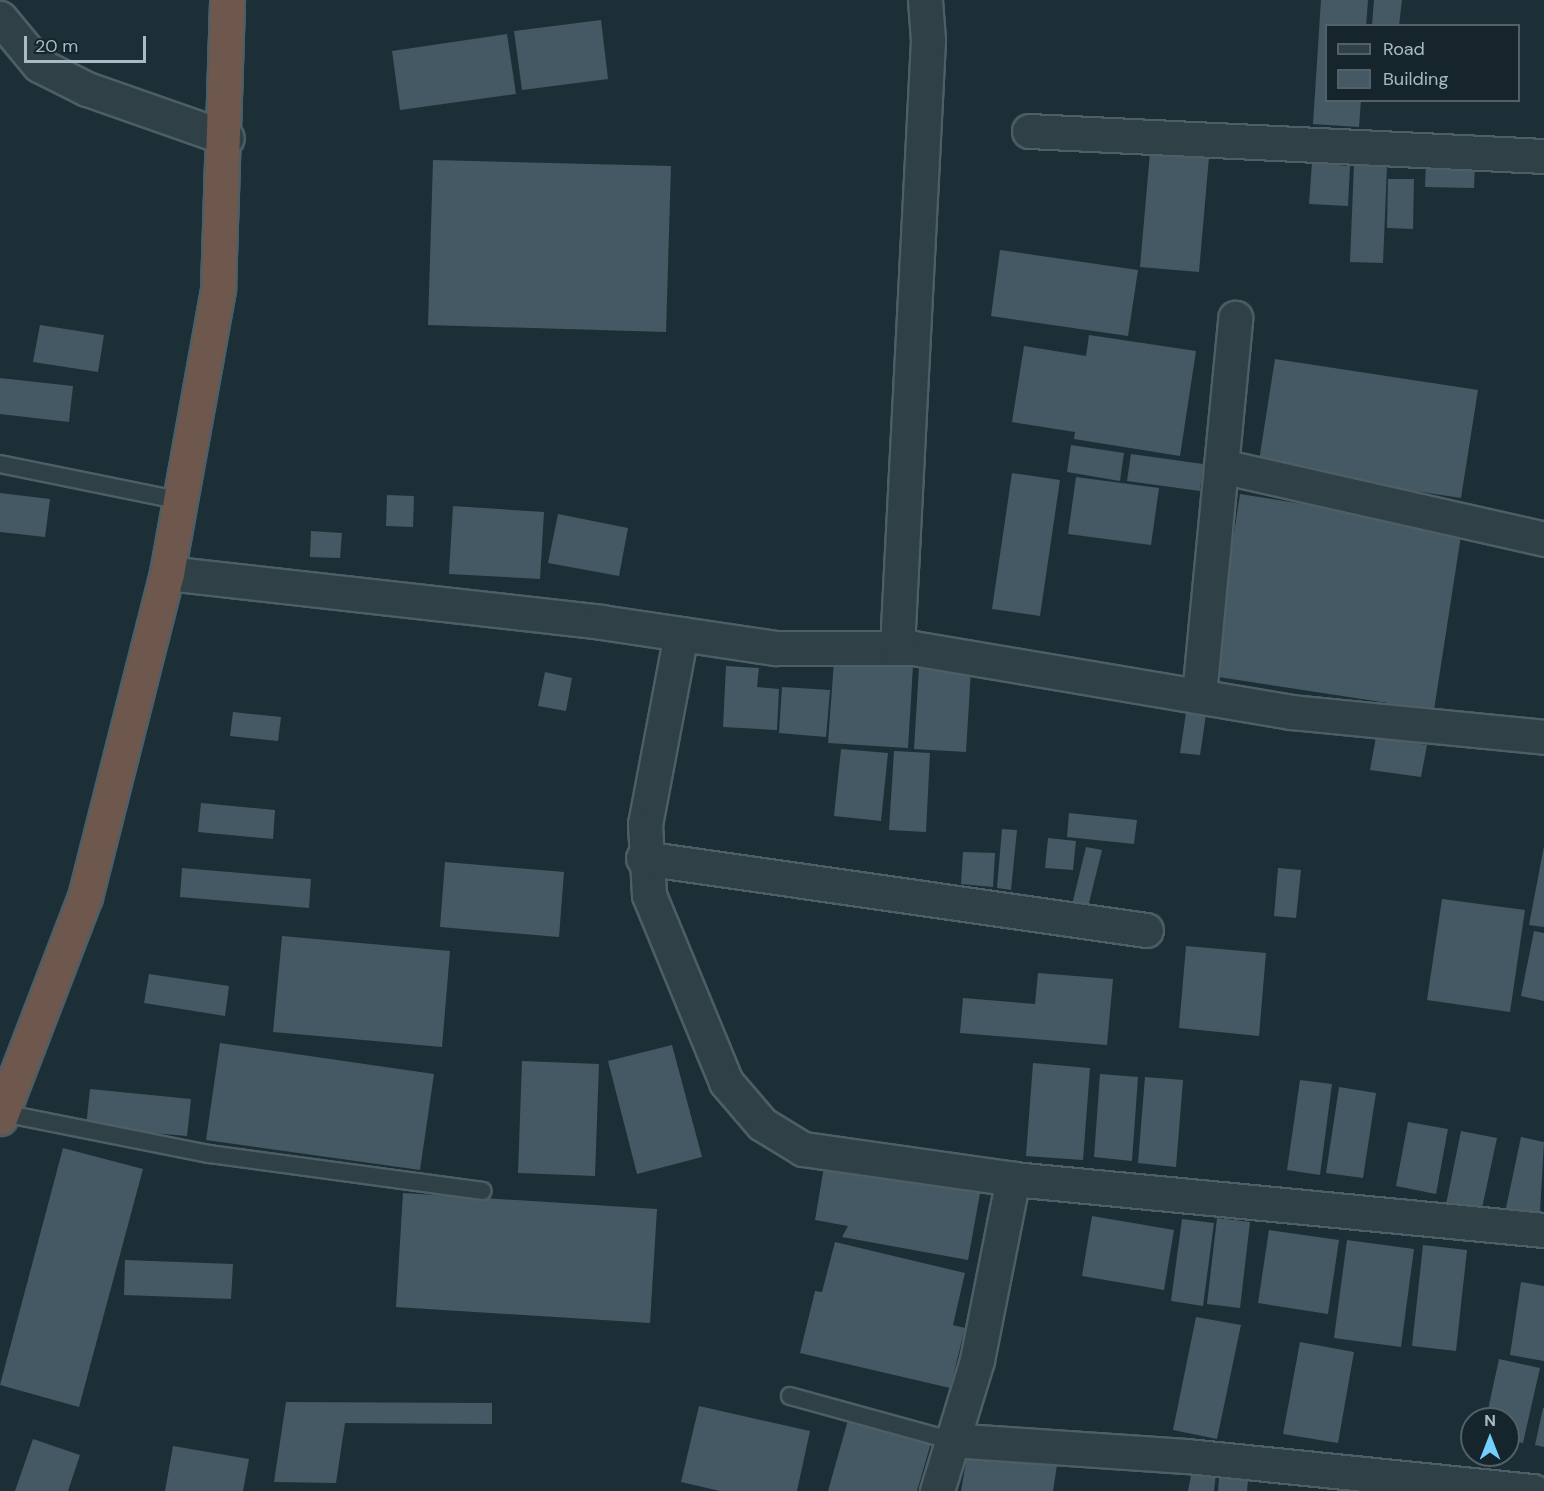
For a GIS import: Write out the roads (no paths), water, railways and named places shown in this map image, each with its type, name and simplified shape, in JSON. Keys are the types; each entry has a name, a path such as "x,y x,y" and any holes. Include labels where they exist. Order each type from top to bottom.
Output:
{"highway":[{"path":"1,1116 85,897 168,573 218,290 227,138 227,0"}],"street":[{"path":"897,648 928,40 925,0"},
{"path":"0,18 39,64 87,90 227,138"},
{"path":"1029,131 1544,156"},
{"path":"1199,695 1235,318"},
{"path":"1221,466 1544,539"},
{"path":"168,573 681,634 776,648 897,648 1199,695 1291,712 1544,737"},
{"path":"681,634 645,824 643,858 649,895 726,1082 762,1124 803,1149 1013,1179 1544,1230"},
{"path":"643,858 1146,930"},
{"path":"937,1491 950,1440 977,1360 1013,1179"},
{"path":"950,1440 1187,1456 1533,1491"}],"lane":[{"path":"0,464 182,501"},
{"path":"1,1116 209,1154 483,1191"},
{"path":"790,1396 950,1440"}]}
